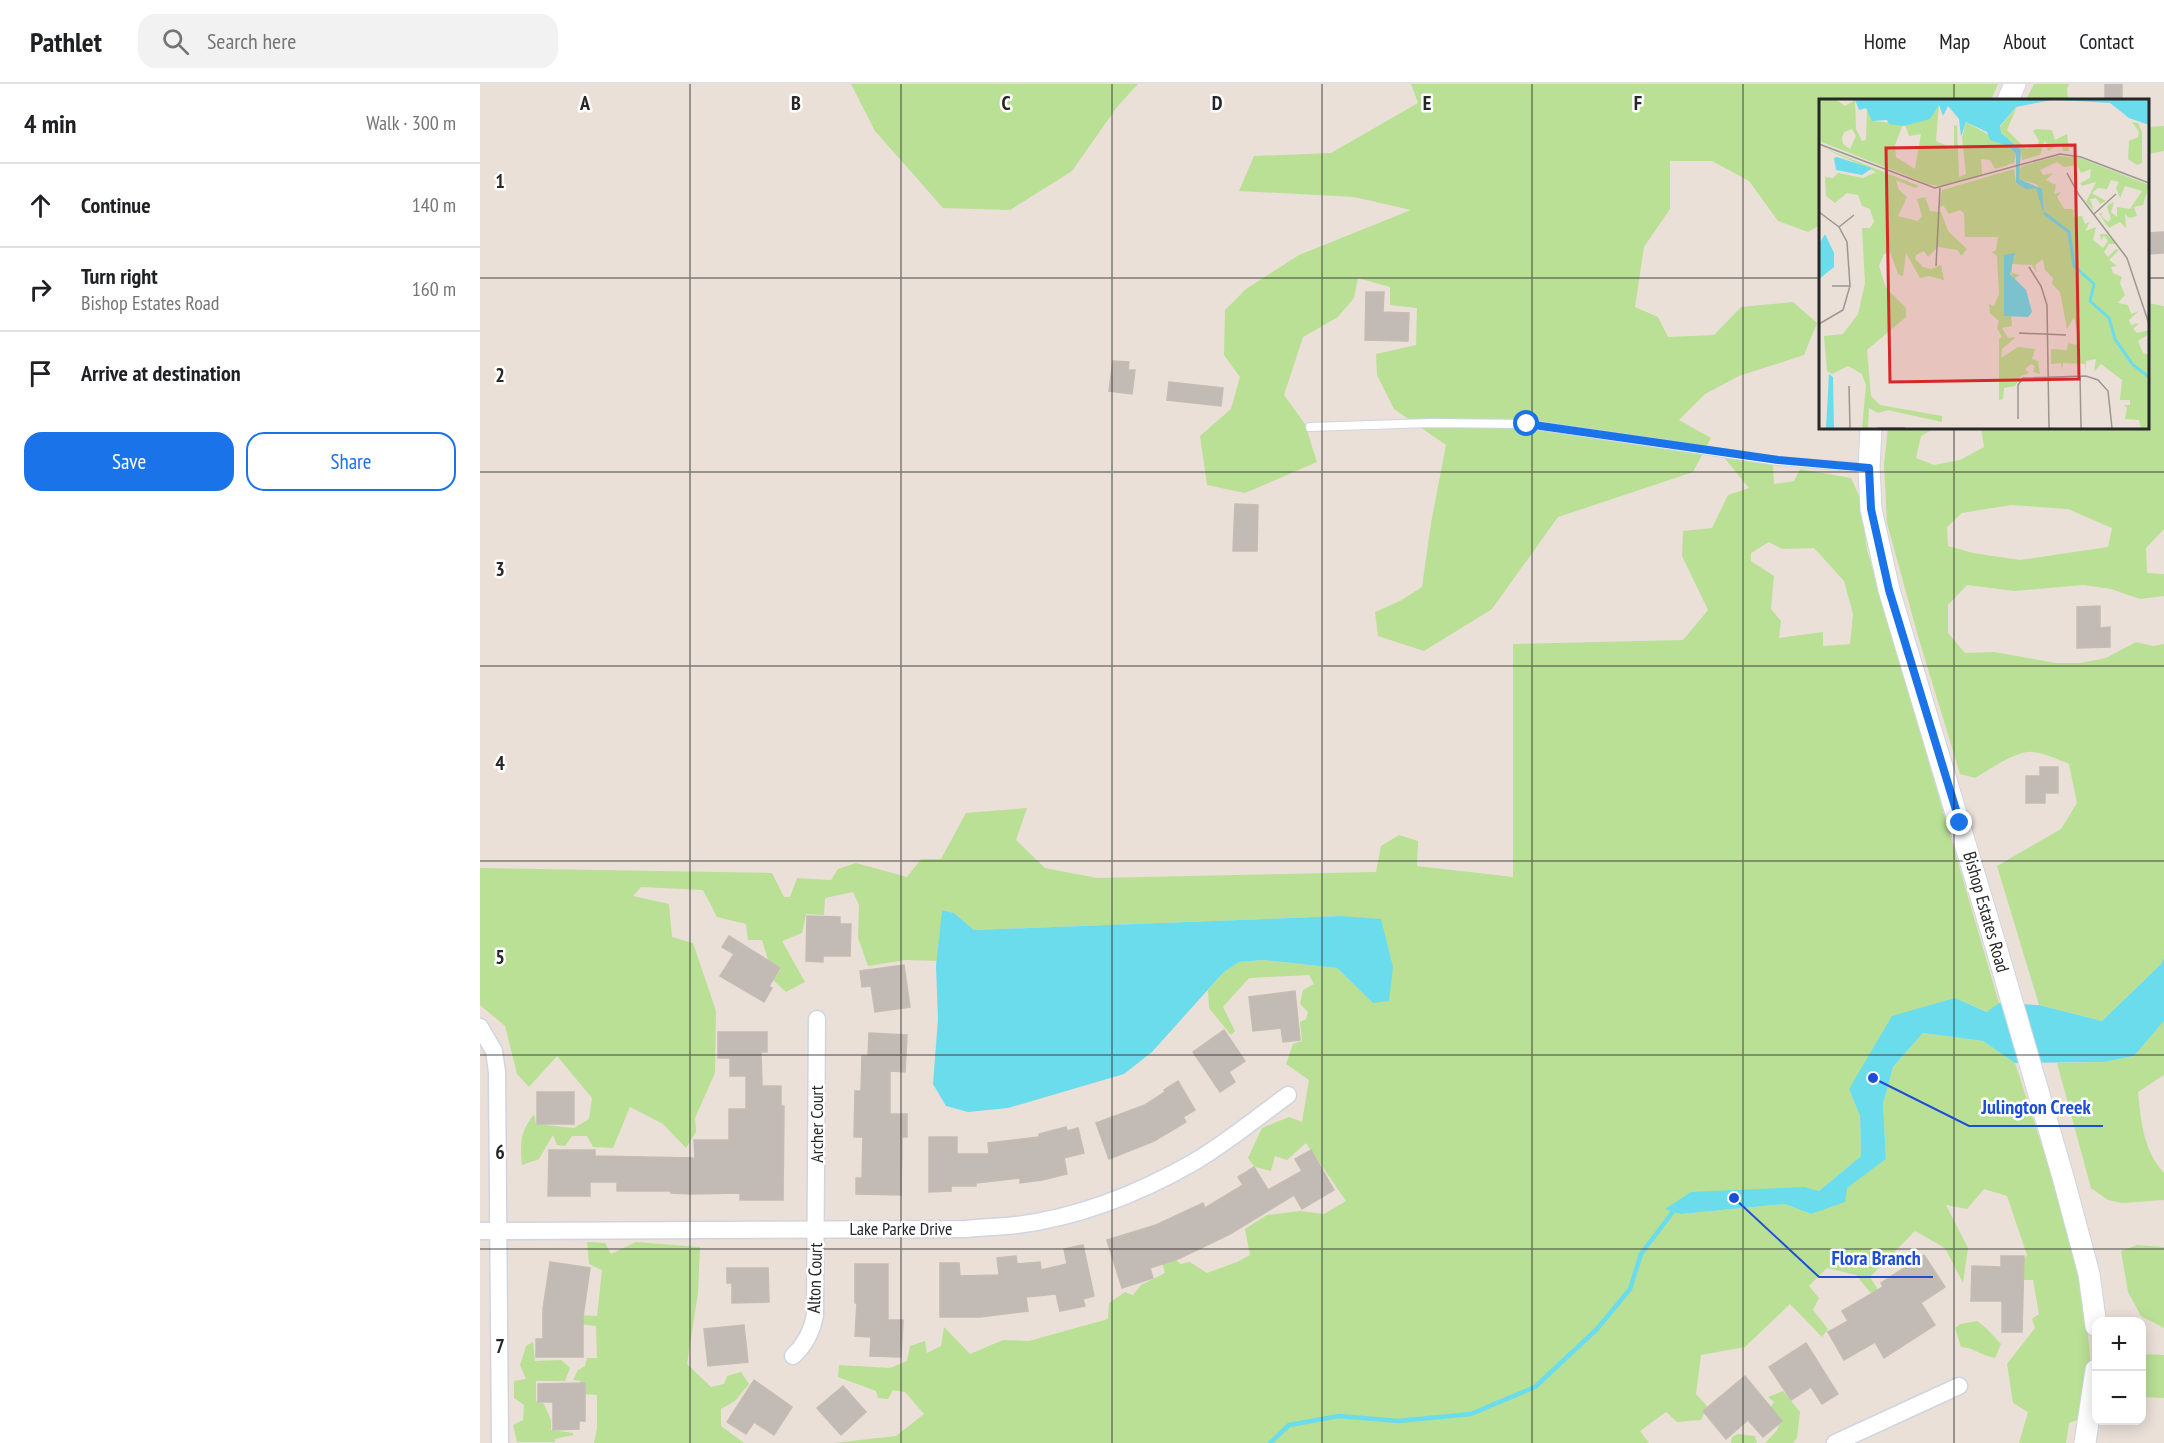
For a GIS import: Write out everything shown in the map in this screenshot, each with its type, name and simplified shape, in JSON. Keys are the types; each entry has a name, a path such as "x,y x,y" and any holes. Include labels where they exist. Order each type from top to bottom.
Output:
{"street":[{"path":"2008,99 2015,84"},
{"name":"Bishop Estates Road","path":"1871,429 1869,468 1871,509 1889,590 2036,1085 2089,1274 2096,1317"},
{"name":"Archer Court","path":"817,1019 817,1229"},
{"path":"480,1026 490,1041 496,1061 500,1443"},
{"name":"Lake Parke Drive","path":"480,1231 966,1228 1017,1225 1067,1215 1151,1185 1196,1161 1288,1095"},
{"name":"Alton Court","path":"793,1356 804,1343 815,1315 817,1229"},
{"path":"2085,1443 2097,1371"},
{"path":"1835,1443 1959,1386"}],"lane":[{"path":"1310,428 1431,423 1527,424 1767,459 1869,468"}],"green space":[{"path":"851,84 1138,84 1117,107 1072,171 1010,210 943,208 875,131"},
{"path":"1411,84 1998,84 1991,99 1819,99 1819,226 1808,232 1778,221 1749,181 1712,161 1670,161 1670,209 1644,247 1635,307 1658,317 1668,337 1714,335 1741,307 1793,302 1817,323 1804,355 1739,376 1705,394 1679,420 1711,438 1693,472 1558,517 1492,609 1424,651 1378,636 1375,612 1400,601 1422,587 1446,445 1394,409 1377,375 1376,354 1416,345 1417,308 1390,305 1390,287 1358,278 1354,298 1338,317 1303,337 1284,395 1305,424 1317,462 1245,493 1207,485 1200,436 1231,409 1240,377 1224,355 1225,310 1246,289 1299,255 1411,210 1354,197 1239,191 1254,156 1331,153 1418,103"},
{"path":"2034,84 2069,84 2068,99 2026,99"},
{"path":"2164,126 2164,151 2149,154 2149,127"},
{"path":"2149,303 2164,306 2164,529 2146,548 2147,573 2164,574 2164,596 2140,599 2111,589 2083,585 2014,591 1967,585 1948,605 1948,633 1965,653 1994,652 2056,663 2080,663 2106,658 2136,642 2153,646 2164,644 2164,958 2161,964 2102,1021 2039,1005 1997,866 2061,829 2077,803 2069,764 2051,756 2026,752 2003,761 1975,778 1960,774 1887,523 1884,464 1888,429 1933,429 1921,436 1916,458 1934,465 1960,460 1984,447 1981,429 2149,429","holes":["2011,505 2068,509 2112,528 2108,547 2020,560 1973,553 1948,546 1947,527 1962,513"]},
{"path":"1722,455 1773,464 1774,484 1794,481 1800,469 1851,478 1860,498 1867,550 1999,1003 1988,1012 1955,998 1849,1089 1860,1116 1861,1156 1819,1191 1805,1187 1681,1214 1785,1204 1811,1214 1886,1159 1883,1104 1893,1067 1923,1033 1983,1041 2015,1063 2074,1244 2087,1319 2090,1359 2080,1419 2069,1423 2066,1443 2019,1443 2028,1412 2013,1403 2007,1364 2035,1328 2032,1319 2039,1314 2033,1280 2023,1280 2024,1260 2027,1255 2007,1196 1984,1189 1967,1209 1946,1205 1968,1248 1963,1283 1945,1248 1915,1231 1870,1277 1882,1296 1878,1302 1856,1275 1827,1268 1809,1286 1819,1298 1813,1310 1828,1329 1822,1337 1790,1304 1745,1347 1701,1355 1696,1394 1707,1406 1701,1420 1677,1422 1666,1412 1640,1431 1649,1443 833,1443 896,1436 924,1414 905,1392 893,1390 888,1399 878,1398 876,1391 838,1377 839,1365 890,1368 907,1361 910,1346 925,1341 927,1353 941,1346 944,1327 970,1354 1003,1340 1029,1341 1108,1319 1109,1303 1125,1292 1133,1295 1141,1285 1165,1273 1161,1258 1175,1258 1180,1264 1190,1262 1207,1273 1250,1255 1245,1229 1267,1215 1300,1211 1324,1214 1346,1201 1306,1143 1287,1160 1275,1156 1271,1171 1255,1167 1248,1158 1262,1128 1289,1117 1302,1122 1309,1080 1286,1064 1293,1044 1302,1041 1300,1022 1306,1019 1308,1012 1300,1004 1303,990 1314,984 1309,975 1249,978 1223,1007 1235,1031 1231,1035 1209,1008 1208,990 1224,972 1239,962 1264,960 1337,968 1373,1003 1341,916 974,930 954,913 942,910 937,961 905,960 868,966 858,938 859,905 853,892 825,898 824,915 806,914 802,933 782,941 805,982 786,992 773,980 781,969 768,960 762,940 748,940 746,924 717,917 703,890 641,887 633,896 669,904 672,937 693,943 716,1011 715,1073 695,1118 696,1132 686,1148 663,1124 630,1107 613,1148 593,1147 587,1136 572,1136 565,1146 557,1145 553,1135 539,1159 522,1165 522,1138 534,1114 536,1124 574,1128 589,1119 592,1098 557,1056 529,1087 517,1074 505,1026 480,1005 480,868 772,873 784,897 790,897 797,878 831,880 838,869 856,863 907,877 921,859 941,859 966,813 1027,808 1016,840 1045,868 1097,878 1376,872 1381,846 1399,835 1418,841 1417,866 1513,877 1513,644 1683,640 1708,610 1682,556 1683,531 1712,528 1728,495 1749,488","holes":["1769,542 1782,549 1814,548 1844,581 1853,614 1850,644 1823,646 1823,632 1779,638 1781,621 1771,609 1774,576 1751,561 1751,553"]},
{"path":"2164,1021 2164,1075 2138,1092 2147,1145 2164,1173 2164,1200 2122,1203 2108,1200 2091,1188 2057,1063 2104,1062 2134,1056"},
{"path":"587,1242 605,1243 611,1254 636,1242 700,1247 698,1293 687,1364 711,1387 724,1384 727,1376 741,1372 749,1384 735,1401 721,1409 721,1426 744,1443 594,1443 597,1428 597,1395 582,1394 580,1381 573,1380 578,1370 585,1366 587,1358 597,1358 596,1326 545,1320 546,1313 597,1316 602,1270 589,1264"},
{"path":"2137,1245 2164,1247 2164,1328 2141,1316 2128,1292 2121,1251"},
{"path":"1977,1321 2001,1344 1995,1358 1961,1347 1955,1328 1960,1324"},
{"path":"533,1342 535,1361 561,1360 570,1368 565,1381 536,1381 536,1401 544,1404 551,1420 551,1430 573,1433 573,1435 555,1439 555,1442 517,1442 513,1425 523,1420 524,1405 514,1398 514,1381 526,1379 520,1365 526,1346"},
{"path":"2146,1354 2164,1355 2164,1398 2146,1397"},
{"path":"1783,1391 1800,1412 1797,1438 1793,1443 1765,1443 1778,1429 1779,1423 1769,1410 1774,1402 1768,1397"},
{"path":"1738,1434 1755,1436 1757,1443 1731,1443 1732,1437"}],"water":[{"path":"942,910 954,913 974,930 1341,916 1381,919 1393,967 1389,1001 1373,1003 1337,968 1264,960 1239,962 1224,972 1152,1052 1124,1074 1008,1108 968,1112 946,1106 933,1084 938,1019 936,966"},
{"path":"2164,958 2164,1021 2134,1056 2104,1062 2015,1063 1983,1041 1923,1033 1893,1067 1883,1104 1886,1159 1847,1188 1845,1202 1811,1214 1785,1204 1681,1214 1665,1209 1691,1192 1805,1187 1819,1191 1861,1156 1860,1116 1849,1089 1892,1016 1955,998 1987,1012 1999,1003 2039,1005 2102,1021 2161,964"}],"building":[{"path":"2105,84 2122,84 2122,99 2105,99"},
{"path":"2164,232 2164,253 2149,254 2149,233"},
{"path":"1366,292 1384,292 1383,312 1409,313 1408,341 1365,340"},
{"path":"1113,361 1129,362 1128,370 1135,370 1132,394 1109,391"},
{"path":"1169,382 1223,388 1221,406 1167,400"},
{"path":"1235,504 1258,505 1257,551 1233,551"},
{"path":"2100,606 2100,628 2110,627 2110,647 2077,648 2077,607"},
{"path":"2040,767 2058,767 2058,793 2045,793 2045,803 2026,803 2026,776 2040,776"},
{"path":"807,916 840,917 840,924 851,924 850,956 823,956 823,962 806,961"},
{"path":"729,936 780,968 769,986 772,988 764,1002 720,976 734,954 722,947"},
{"path":"904,965 910,1007 875,1012 871,986 862,987 860,971"},
{"path":"1295,991 1300,1040 1283,1042 1281,1028 1253,1031 1249,997"},
{"path":"1224,1030 1245,1061 1229,1072 1235,1082 1220,1092 1193,1052"},
{"path":"718,1032 767,1032 767,1052 761,1052 762,1086 781,1086 781,1106 784,1106 783,1200 740,1200 740,1193 617,1191 617,1182 590,1182 590,1196 548,1196 549,1150 595,1150 595,1156 695,1158 694,1140 729,1140 729,1109 746,1109 746,1076 730,1076 730,1058 718,1058"},
{"path":"869,1033 907,1035 905,1072 890,1071 890,1114 907,1114 907,1137 902,1137 901,1195 856,1194 856,1178 862,1178 863,1137 854,1137 855,1091 861,1091 862,1056 868,1056"},
{"path":"1178,1081 1195,1110 1183,1117 1186,1122 1154,1141 1109,1159 1096,1123 1145,1105"},
{"path":"537,1092 574,1092 574,1124 537,1124"},
{"path":"1066,1127 1067,1131 1078,1128 1084,1153 1064,1158 1067,1174 1020,1183 1020,1178 976,1183 976,1186 951,1186 951,1191 929,1192 929,1137 957,1137 957,1154 989,1154 988,1143 1039,1137 1039,1134"},
{"path":"1311,1150 1334,1190 1302,1209 1294,1195 1230,1234 1178,1259 1150,1268 1153,1278 1122,1288 1107,1240 1156,1225 1203,1203 1205,1208 1243,1185 1238,1177 1254,1167 1268,1190 1302,1171 1295,1159"},
{"path":"1083,1245 1094,1296 1083,1299 1085,1306 1060,1311 1056,1294 1026,1297 1028,1311 980,1317 940,1317 940,1263 959,1263 960,1276 999,1275 997,1258 1016,1256 1017,1264 1040,1262 1041,1270 1067,1264 1064,1249"},
{"path":"1924,1255 1945,1287 1921,1303 1935,1325 1884,1358 1875,1342 1844,1360 1828,1332 1848,1321 1842,1311 1883,1287 1881,1283"},
{"path":"2001,1256 2024,1256 2022,1332 2002,1332 2002,1301 1971,1301 1972,1266 2001,1267"},
{"path":"550,1262 590,1268 583,1317 583,1357 536,1357 536,1339 543,1339 543,1309"},
{"path":"855,1264 888,1264 888,1320 903,1320 901,1357 870,1356 871,1337 855,1336 857,1303 855,1303"},
{"path":"727,1268 768,1268 769,1302 732,1303 732,1283 727,1283"},
{"path":"744,1325 748,1362 708,1366 704,1329"},
{"path":"1806,1343 1838,1394 1822,1404 1811,1387 1791,1400 1769,1367"},
{"path":"1745,1376 1782,1421 1763,1437 1748,1420 1726,1439 1703,1411"},
{"path":"754,1380 792,1407 774,1435 754,1422 746,1434 727,1422"},
{"path":"585,1383 585,1421 579,1421 579,1429 553,1430 553,1402 538,1402 538,1384"},
{"path":"843,1386 866,1412 841,1435 817,1408"}],"waterway":[{"path":"1270,1443 1289,1425 1339,1416 1398,1421 1471,1414 1535,1387 1597,1329 1630,1289 1641,1254 1677,1209"}],"place":[{"name":"Julington Creek","path":"1873,1078"},
{"name":"Flora Branch","path":"1734,1198"}],"route":[{"path":"1527,424 1778,460 1869,468 1875,534 1889,590 1960,823"}]}
